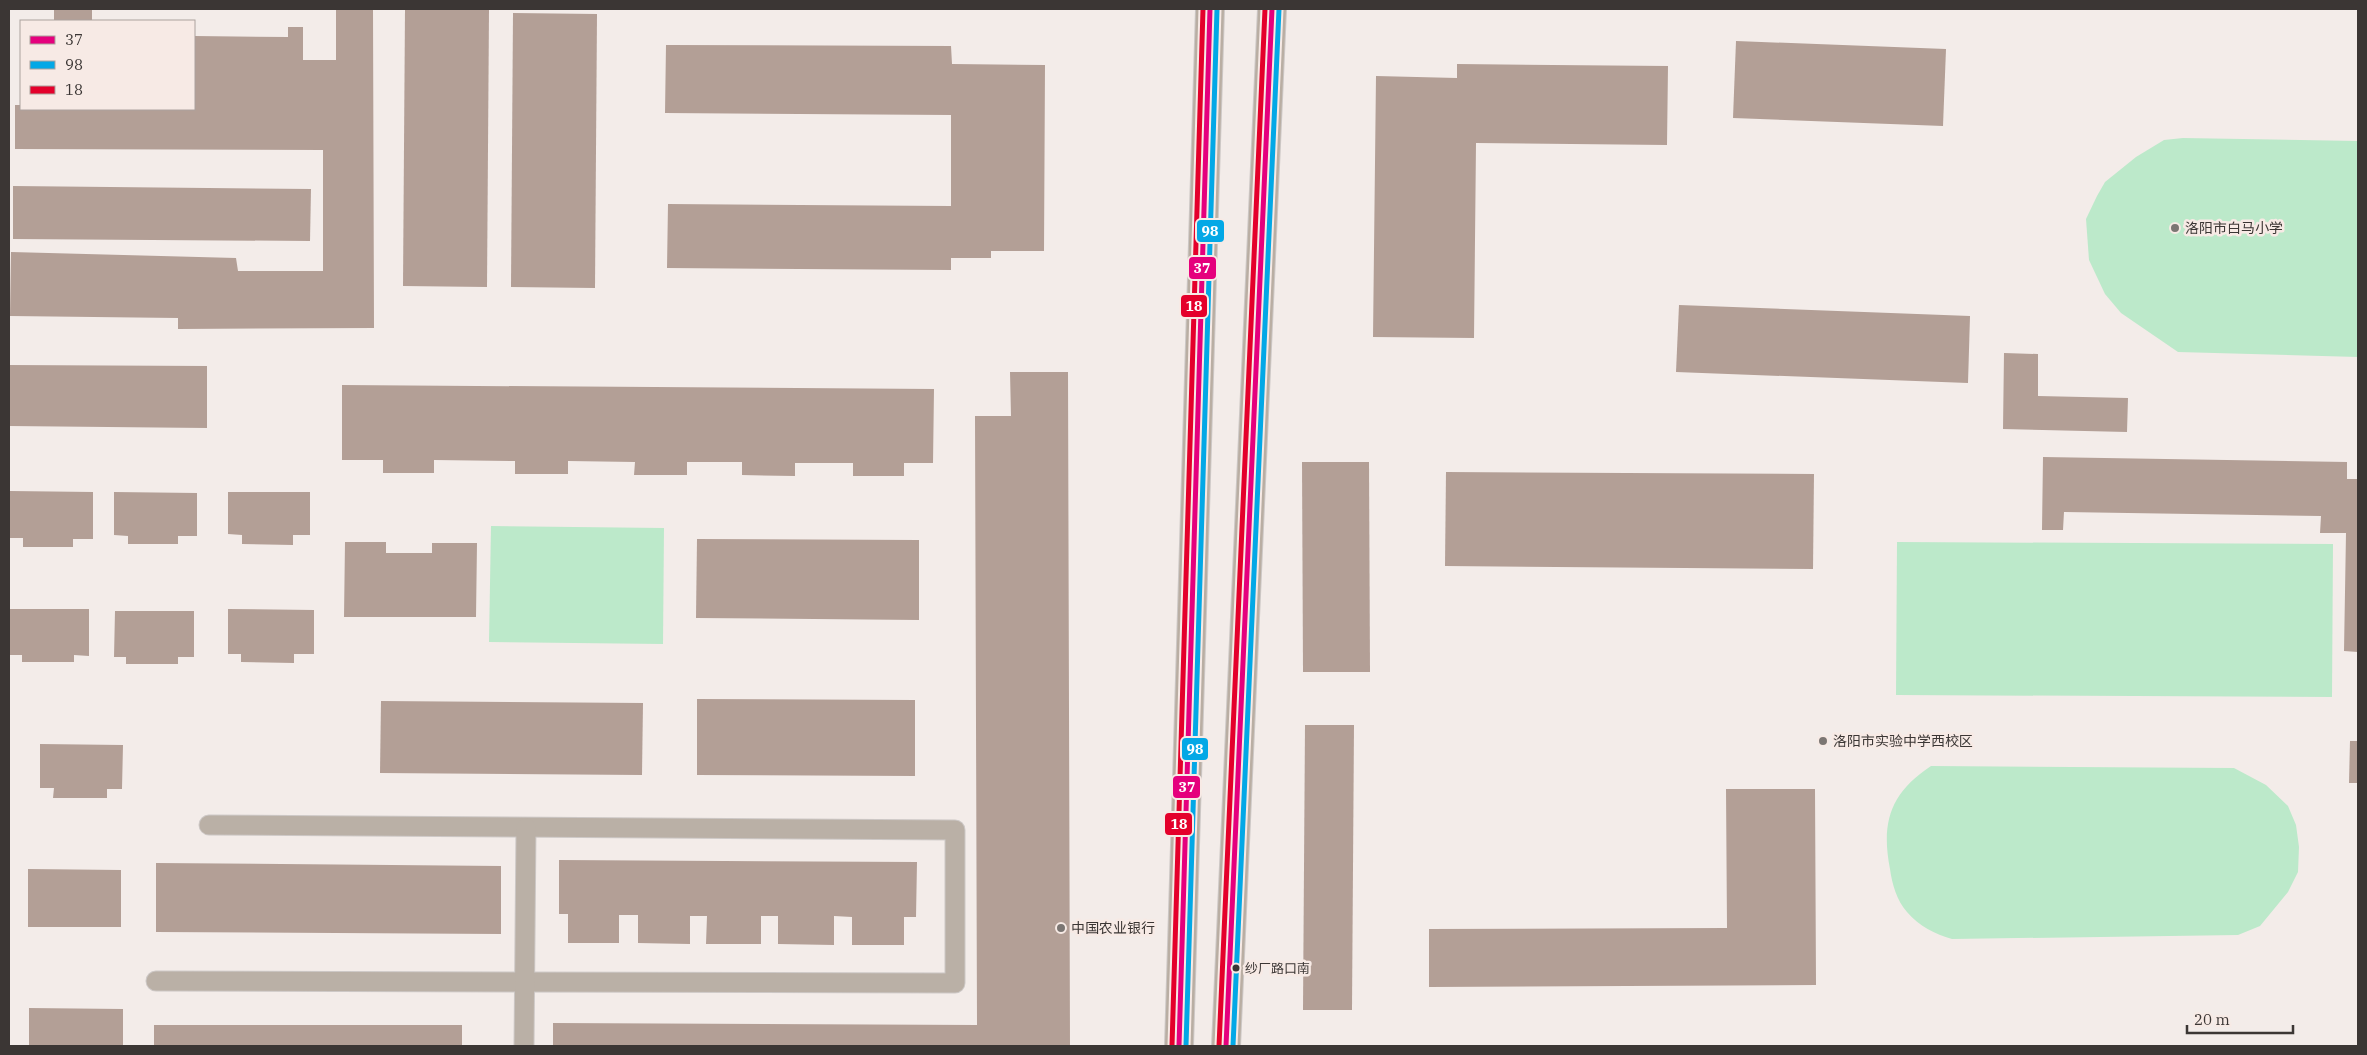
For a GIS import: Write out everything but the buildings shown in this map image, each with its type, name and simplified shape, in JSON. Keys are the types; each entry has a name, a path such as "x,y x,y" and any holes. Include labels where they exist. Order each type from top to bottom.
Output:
{"main road":[{"path":"1179,1046 1210,9"},
{"path":"1226,1046 1272,9"}],"lane":[{"path":"156,981 955,982 955,830 209,825"},
{"path":"524,1046 526,828"}],"green space":[{"path":"2183,138 2358,141 2358,357 2178,352 2121,313 2105,294 2089,260 2086,219 2097,196 2105,182 2136,157 2164,140"},
{"path":"491,526 664,528 663,644 489,642"},
{"path":"1897,542 2333,544 2332,697 1896,695"},
{"path":"1931,766 2234,768 2266,785 2288,806 2296,825 2299,847 2298,872 2288,892 2260,926 2238,935 1952,939 1933,932 1903,908 1894,886 1887,852 1888,823 1898,798 1917,776"}],"transit line":[{"name":"18","path":"1172,1046 1203,9"},
{"name":"37","path":"1179,1046 1210,9"},
{"name":"98","path":"1186,1046 1217,9"},
{"name":"18","path":"1219,1046 1265,9"},
{"name":"37","path":"1226,1046 1272,9"},
{"name":"98","path":"1233,1046 1279,9"}],"place":[{"name":"洛阳市白马小学","path":"2175,228"},
{"name":"洛阳市实验中学西校区","path":"1823,741"},
{"name":"中国农业银行","path":"1061,928"},
{"name":"纱厂路口南","path":"1236,968"}]}
